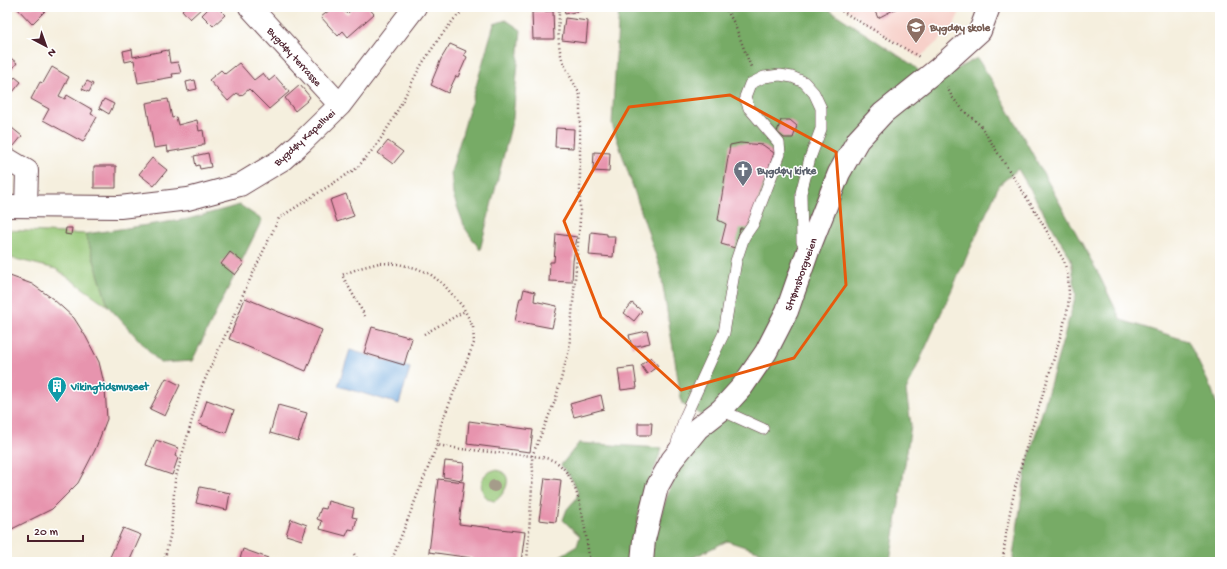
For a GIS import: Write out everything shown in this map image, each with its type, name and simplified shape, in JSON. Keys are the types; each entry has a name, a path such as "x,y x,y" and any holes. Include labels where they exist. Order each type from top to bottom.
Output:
{"street":[{"name":"Bygdøy terrasse","path":"250,7 340,105"},
{"name":"Bygdøy Kapellvei","path":"16,206 120,207 188,199 240,185 283,159 340,105 415,7"},
{"name":"Strømsborgveien","path":"642,562 644,540 657,487 672,460 698,428 721,410 742,387 766,352 787,311 808,251 839,173 858,140 883,113 939,68 980,31 989,7"},
{"path":"7,159 27,171 16,206"}],"lane":[{"path":"672,460 685,417 724,333 736,261 744,237 753,224 780,154 779,143 750,108 745,97 750,84 764,77 780,75 792,77 804,82 814,93 821,108 821,129 810,158 801,193 802,242 808,251"},
{"path":"721,410 762,429"}],"path":[{"path":"164,562 171,532 175,480 201,388 279,218 357,168 376,146 392,121 420,67 440,37 455,18 467,7"},
{"path":"527,562 533,472 532,456 556,401 569,350 580,220 580,95 572,78 566,70 561,54 558,36 559,10 557,7"},
{"path":"725,7 734,23 756,81"},
{"path":"834,7 939,68 952,97 964,111 980,124 1035,211 1064,261 1070,294 1068,308 1019,472 1007,526 1003,562"},
{"path":"365,316 342,275 378,263 398,264 416,268 430,274 444,285 454,295 465,310 473,327 474,343 441,424 438,445 391,562"},
{"path":"424,334 465,310"},
{"path":"438,445 460,449 548,458 561,465 573,481 578,493 590,562"},
{"path":"354,554 359,562"}],"highlighted area":[{"path":"730,95 836,152 846,285 794,358 681,390 601,317 564,221 629,107"}],"shaded area":[{"name":"Bygdøy skole","path":"844,7 962,7 952,29 919,58"}],"green space":[{"path":"619,7 825,7 911,64 932,82 977,58 993,82 1097,271 1121,320 1188,341 1212,390 1220,415 1220,562 1014,562 1013,557 1026,468 1076,295 1071,259 1018,169 999,185 906,391 911,425 890,562 782,562 773,556 727,541 684,562 650,562 653,538 676,470 714,422 682,404 660,268 612,124"},
{"path":"506,20 521,30 513,118 480,250 465,228 453,195 451,172 494,24"},
{"path":"240,205 262,220 192,361 160,363 108,306 86,234 188,219"},
{"path":"7,230 86,234 108,306 56,269 7,257"},
{"path":"579,443 662,448 639,512 631,562 550,562 577,546 580,536 563,520 567,509 576,499 578,493 573,481 561,465"},
{"path":"494,470 501,471 507,478 506,488 500,497 495,501 484,495 481,487 485,475"}],"water":[{"path":"350,350 410,368 399,404 338,386"}],"building":[{"path":"16,7 49,7 32,24"},
{"path":"185,7 203,7 190,19 182,10"},
{"path":"210,7 217,7 225,15 213,26 202,15"},
{"path":"327,7 341,7 347,14 354,7 368,7 374,14 348,37 343,31 338,36 321,17 330,10"},
{"path":"564,7 583,7 584,10 565,14"},
{"path":"873,7 899,7 878,18"},
{"path":"553,11 554,39 533,39 532,12"},
{"path":"565,18 588,21 586,43 562,40"},
{"path":"450,44 466,51 464,55 467,57 458,77 456,76 448,93 431,85 441,59"},
{"path":"132,49 133,57 168,50 170,63 178,62 181,73 172,74 173,77 138,83 134,60 125,62 123,51"},
{"path":"7,55 17,63 7,76"},
{"path":"239,63 254,80 263,73 269,81 275,76 289,92 269,109 249,89 241,96 237,93 228,101 209,80 221,70 225,74"},
{"path":"52,67 69,77 59,96 65,99 67,95 93,110 91,114 97,117 83,142 43,120 49,109 31,99 40,82 43,83"},
{"path":"15,77 21,82 13,92 7,87"},
{"path":"195,80 197,89 188,91 186,82"},
{"path":"87,81 93,84 89,92 82,89"},
{"path":"300,85 310,97 295,111 285,98"},
{"path":"104,99 114,104 109,114 99,108"},
{"path":"168,99 172,118 176,117 178,125 197,120 199,131 203,130 205,144 202,144 202,146 168,152 167,146 154,148 146,103"},
{"path":"781,120 790,120 797,126 793,138 784,138 777,132"},
{"path":"7,124 22,136 10,151 7,149"},
{"path":"556,128 574,129 573,148 555,147"},
{"path":"388,141 403,152 393,164 378,153"},
{"name":"Bygdøy kirke","path":"740,143 763,145 774,153 749,228 740,228 735,248 721,244 726,224 718,220 730,145"},
{"path":"594,152 610,153 609,172 593,171"},
{"path":"208,153 211,167 200,169 199,165 196,166 194,156"},
{"path":"152,158 167,170 154,186 139,174"},
{"path":"94,166 116,166 116,188 94,188"},
{"path":"346,194 354,216 337,222 330,200"},
{"path":"66,228 72,228 71,235 65,234"},
{"path":"591,232 607,234 607,236 615,236 613,257 589,255"},
{"path":"556,234 577,237 573,261 572,282 549,281 550,262 554,262"},
{"path":"230,252 244,263 235,275 221,264"},
{"name":"Vikingtidsmuseet","path":"7,275 32,284 53,299 74,318 99,362 105,388 107,419 95,450 78,483 52,509 12,529 7,530 8,407"},
{"path":"524,289 535,292 534,301 557,306 552,328 515,321 520,298 522,298"},
{"path":"245,298 322,330 306,371 229,339"},
{"path":"632,303 642,311 634,321 624,313"},
{"path":"372,327 412,338 404,365 364,353"},
{"path":"647,331 650,343 632,347 629,335"},
{"path":"651,357 658,366 647,374 641,365"},
{"path":"634,367 637,388 621,390 618,369"},
{"path":"166,378 180,385 165,416 150,409"},
{"path":"601,395 604,409 574,417 570,404"},
{"path":"207,400 234,410 226,433 199,424"},
{"path":"278,405 307,413 298,441 270,433"},
{"path":"469,421 533,430 530,452 467,444"},
{"path":"638,423 652,423 651,435 638,435"},
{"path":"156,440 178,448 175,456 178,458 172,475 146,466"},
{"path":"445,461 464,463 462,480 443,477"},
{"path":"545,478 561,480 556,522 539,520"},
{"path":"438,479 464,482 459,524 525,532 521,562 472,562 472,558 429,552"},
{"path":"200,487 230,493 227,510 196,503"},
{"path":"328,501 354,508 352,517 357,518 354,530 349,529 346,536 320,529 322,521 317,519 321,508 326,509"},
{"path":"291,519 307,525 302,540 286,535"},
{"path":"123,528 141,535 129,562 121,562 110,557"},
{"path":"243,549 268,558 266,562 239,562"}],"place":[{"name":"Bygdøy skole","path":"916,44"},
{"name":"Bygdøy kirke","path":"743,187"},
{"name":"Vikingtidsmuseet","path":"57,403"}]}
